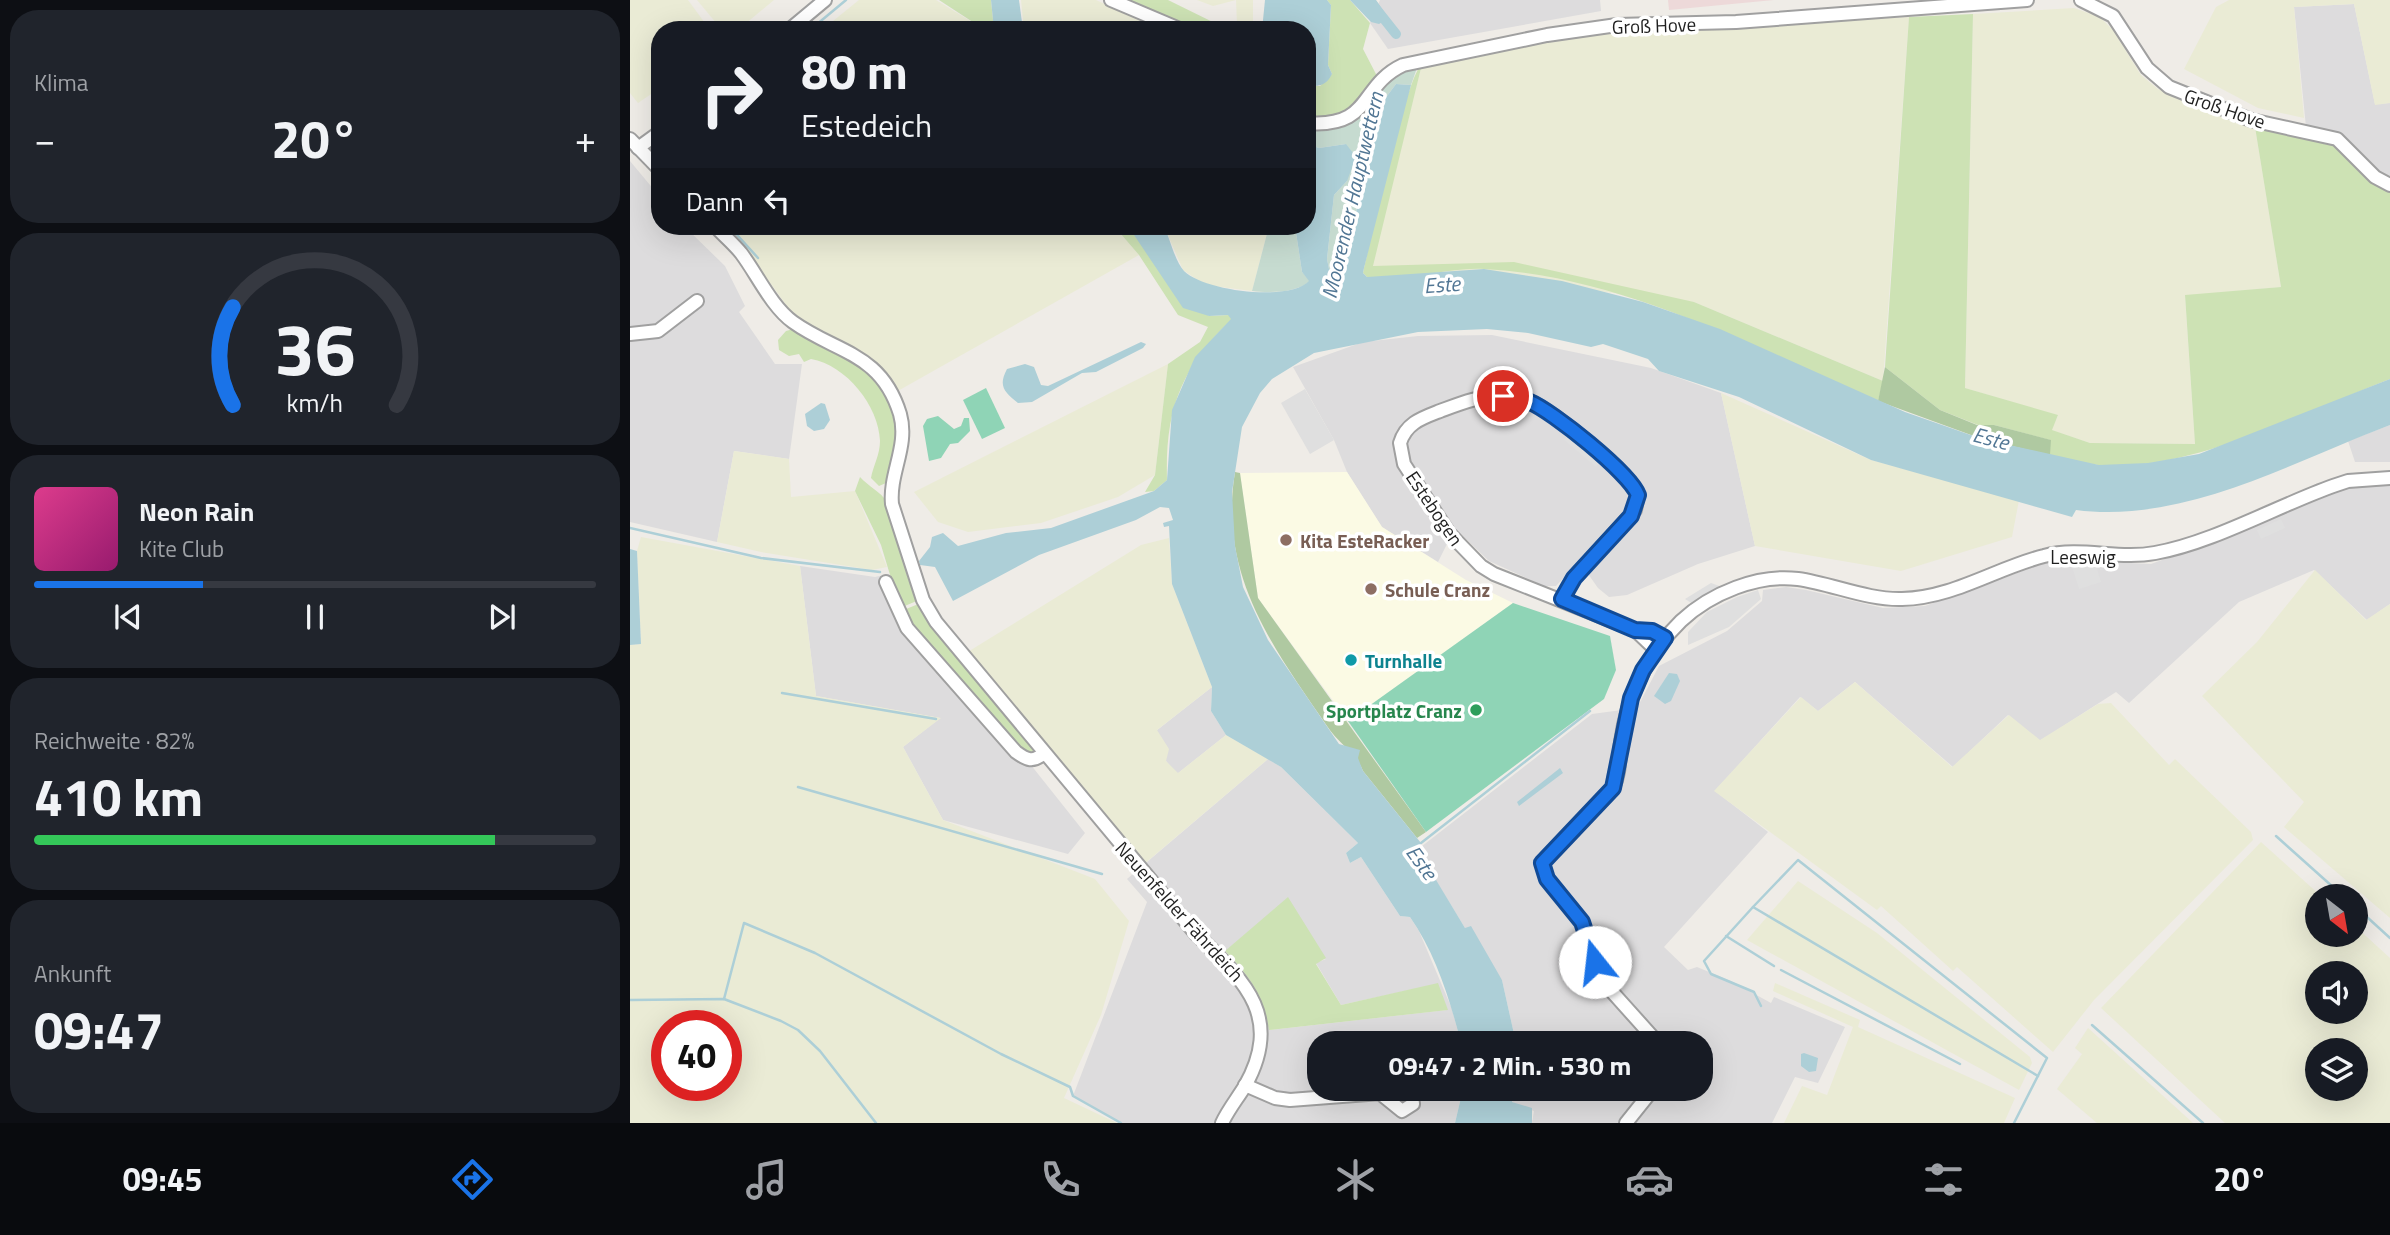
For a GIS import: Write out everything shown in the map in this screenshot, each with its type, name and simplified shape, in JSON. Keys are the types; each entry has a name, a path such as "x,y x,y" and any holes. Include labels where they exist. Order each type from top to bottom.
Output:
{"street":[{"path":"800,21 825,0"},
{"path":"1111,0 1161,21"},
{"name":"Groß Hove","path":"1316,123 1328,124 1349,118 1362,108 1383,79 1404,65 1547,35 1628,23 1737,22 2027,0"},
{"name":"Groß Hove","path":"2081,0 2113,16 2147,68 2169,87 2250,120 2337,139 2375,177 2390,186"},
{"path":"651,136 634,144 651,161"},
{"name":"Neuenfelder Fährdeich","path":"724,235 739,250 793,321 853,352 873,369 889,390 900,414 903,436 891,492 892,504 923,600 936,622 1195,933 1242,979 1254,999 1260,1038 1255,1062 1245,1085 1222,1123"},
{"path":"630,334 658,331 697,301"},
{"name":"Estebogen","path":"1562,599 1574,578 1635,510 1638,495 1627,477 1546,411 1516,397 1488,397 1466,402 1422,418 1408,427 1400,443 1404,464 1456,543 1494,574 1635,630 1652,631 1665,638"},
{"name":"Leeswig","path":"1647,1031 1606,985 1582,922 1542,869 1546,855 1608,794 1616,782 1631,698 1656,650 1689,614 1735,588 1773,579 1799,579 1882,598 1922,597 1965,585 2045,555 2077,552 2128,556 2171,550 2340,483 2390,478"},
{"path":"886,582 907,628 1016,752 1027,760 1037,759 1044,753"},
{"name":"Estebogen","path":"1635,630 1656,650"},
{"path":"1245,1085 1275,1098 1307,1099"},
{"path":"1626,1123 1644,1101"}],"shaded area":[{"path":"630,0 688,0 703,21 651,21 651,94 638,103 630,93"},
{"path":"697,0 774,0 749,21 714,21"},
{"path":"859,0 936,0 970,21 833,21"},
{"path":"1021,0 1096,0 1142,21 1023,21"},
{"path":"1197,0 1236,0 1213,6"},
{"path":"1236,0 1253,0 1253,21 1237,21"},
{"path":"1380,0 1600,0 1601,11 1388,49 1370,23"},
{"path":"1668,0 1774,0 1669,10"},
{"path":"2229,0 2390,0 2390,103 2375,105 2354,4 2294,7 2304,118 2258,108 2184,69 2216,7"},
{"path":"2354,4 2375,104 2390,103 2390,182 2347,139 2306,127 2294,7"},
{"path":"2074,8 2100,17 2113,30 2141,75 2158,89 2193,106 2255,127 2281,287 2185,296 2195,444 2090,443 2051,430 2058,416 1965,388 1973,14"},
{"path":"1909,17 1883,381 1694,302 1372,266 1422,64 1604,32"},
{"path":"1417,68 1411,85 1396,84 1381,104 1371,156 1341,268 1329,269 1327,259 1334,195 1347,181 1346,144 1316,147 1316,127 1358,120 1393,75"},
{"path":"630,161 651,186 651,235 693,235 725,266 745,306 739,312 775,364 802,364 789,459 734,451 717,542 630,522"},
{"path":"736,235 1122,235 1139,255 896,392 878,366 855,348 794,316"},
{"path":"1168,235 1267,235 1252,291 1205,285 1183,270"},
{"path":"1267,235 1296,235 1302,272 1310,281 1298,288 1282,291 1252,291"},
{"path":"1492,335 1651,368 1721,393 1755,546 1698,564 1627,595 1609,597 1598,588 1579,561 1556,586 1544,586 1489,561 1461,534 1448,542 1438,562 1382,527 1347,472 1334,440 1293,367 1363,342 1418,336"},
{"path":"1168,364 1155,475 1118,497 1041,523 968,532 938,522 914,492"},
{"path":"1305,389 1334,440 1310,454 1281,403"},
{"path":"1721,393 1871,460 2019,500 2012,537 1901,571 1755,546"},
{"path":"2390,425 2390,462 2355,462 2348,441"},
{"path":"1569,434 1601,461 1596,467 1564,440"},
{"path":"734,451 789,459 791,497 855,491 887,567 872,570 717,542"},
{"name":"Schule Cranz","path":"1347,472 1382,527 1466,580 1513,603 1348,721 1258,598 1240,473"},
{"path":"2390,483 2390,604 2367,620 2314,570 2239,602 2129,703 2116,692 2040,741 2008,715 1953,767 1855,682 1818,711 1800,697 1715,791 1768,832 1664,947 1688,970 1697,967 1731,981 1771,1003 1774,997 1845,1027 1818,1083 1795,1077 1772,1123 1532,1123 1534,1111 1512,1102 1713,1101 1713,1031 1513,1031 1502,980 1465,928 1417,850 1592,714 1637,708 1659,666 1727,631 1762,601 1763,590 1786,587 1806,590 1883,608 1925,606 2039,565 2061,560 2151,564 2220,539 2349,485"},
{"path":"2281,519 2285,528 2261,539 2257,530"},
{"path":"641,537 800,566 816,696 941,718 903,747 943,820 1095,879 1129,921 1101,1015 1064,1098 1117,1123 630,1123 630,645 641,644 637,551"},
{"path":"1169,538 1172,584 1212,687 1157,730 1169,749 1166,761 1178,773 1226,735 1268,759 1143,865 966,653 1141,545"},
{"path":"2087,562 2089,568 2096,566 2101,582 2079,589 2072,566"},
{"path":"800,566 875,577 888,574 901,611 1019,750 1085,833 1068,854 943,820 903,747 940,718 816,696"},
{"path":"2315,570 2366,620 2390,604 2390,918 2368,899 2368,884 2350,884 2284,827 2304,802 2202,696 2257,642"},
{"path":"1711,583 1722,587 1693,604 1685,599"},
{"path":"1758,590 1761,599 1729,627 1688,645 1688,632 1707,612"},
{"path":"1855,682 1952,767 2009,715 2040,740 2098,704 2111,703 2169,765 2175,759 2251,832 2253,840 2094,1000 2053,1052 1957,967 1953,971 1881,906 1877,910 1714,791 1801,697 1818,711"},
{"path":"1212,687 1211,711 1226,735 1177,774 1166,761 1156,731"},
{"path":"1268,759 1281,767 1358,843 1346,853 1350,863 1361,857 1400,916 1410,917 1419,931 1452,1009 1458,1031 1307,1031 1307,1101 1460,1101 1455,1123 1121,1123 1073,1096 1147,902 1127,879","holes":["1225,951 1326,959 1316,963 1341,1005 1437,984 1447,1010 1270,1030 1263,1000 1246,973"]},
{"path":"2261,842 2308,884 2305,884 2305,947 2368,947 2368,938 2390,958 2390,1123 2225,1123 2101,1008"},
{"path":"1798,881 1877,933 2030,1057 2032,1063 2019,1090 1747,940"},
{"path":"1775,983 1860,1020 1858,1027 2015,1098 2004,1123 1784,1123 1802,1086 1827,1095 1853,1027 1773,991"},
{"path":"2088,1028 2193,1123 2097,1123 2057,1089 2082,1054 2075,1048"}],"green space":[{"path":"939,0 991,0 993,21 971,21"},
{"path":"1129,0 1168,0 1211,21 1173,21"},
{"path":"1327,0 1350,0 1370,23 1363,49 1377,76 1349,109 1333,116 1316,118 1316,86 1320,86 1332,74 1328,65 1331,5"},
{"path":"1973,14 1965,388 2058,415 2052,430 2090,443 2195,444 2185,295 2281,287 2255,127 2339,147 2368,177 2390,193 2390,379 2284,423 2208,450 2170,460 2133,465 2098,465 2050,455 2050,440 1994,425 1978,425 1940,410 1885,367 1909,17"},
{"path":"1422,64 1373,266 1514,262 1694,302 1883,381 1878,401 1687,318 1587,285 1484,269 1396,278 1367,277 1363,273 1390,160 1407,97"},
{"path":"1122,235 1135,235 1147,252 1209,316 1229,315 1232,319 1214,337 1188,373 1173,411 1167,455 1167,480 1154,491 1145,492 1155,475 1168,364 1200,342 1208,327 1178,315 1139,255"},
{"path":"797,328 858,362 882,386 890,401 897,434 896,451 886,483 879,486 871,478 880,441 874,414 858,389 848,378 824,363 811,359 804,362 799,354 789,356 779,350 778,340 786,331"},
{"path":"1885,367 1940,410 1977,425 1994,425 2051,440 2050,455 1982,439 1878,401"},
{"path":"986,388 1005,428 982,439 963,400"},
{"path":"938,416 954,429 961,426 964,418 969,418 970,431 958,443 950,444 941,458 929,461 923,426 927,419"},
{"path":"1235,472 1240,473 1258,598 1426,832 1417,838 1327,726 1287,667 1254,608 1242,577 1235,544 1232,509"},
{"path":"860,477 887,502 919,600 900,608 881,545 855,491"},
{"path":"921,603 1037,748 1037,753 1033,755 1019,749 919,637 901,611"},
{"name":"Sportplatz Cranz","path":"1513,603 1610,636 1616,670 1604,699 1426,832 1348,721"},
{"path":"1288,897 1326,958 1316,964 1341,1005 1438,983 1448,1010 1269,1030 1263,1006 1254,987 1225,951"}],"water":[{"path":"991,0 1019,0 1022,21 993,21"},
{"path":"1265,0 1327,0 1331,5 1328,65 1332,74 1330,78 1325,83 1316,85 1316,21 1263,21"},
{"path":"1350,0 1376,0 1399,34 1396,34 1387,19 1379,24 1371,22"},
{"name":"Este","path":"1396,84 1411,85 1364,268 1363,273 1367,277 1484,269 1562,281 1643,302 1720,329 1905,412 1982,439 2099,465 2148,463 2199,454 2390,379 2390,425 2237,487 2197,499 2157,508 2116,512 2076,510 2072,517 1871,460 1739,397 1659,371 1648,359 1603,344 1591,347 1528,333 1487,329 1418,332 1314,353 1272,379 1260,393 1242,427 1232,492 1235,546 1243,587 1268,640 1339,744 1360,750 1358,758 1363,771 1421,843 1418,850 1465,928 1471,926 1502,980 1513,1031 1458,1031 1441,978 1419,931 1410,917 1400,916 1361,857 1350,863 1346,853 1358,843 1281,767 1226,735 1211,711 1212,687 1172,584 1169,526 1164,527 1163,523 1173,520 1169,508 1160,507 1136,520 1039,555 953,601 935,567 920,565 919,561 930,547 932,537 943,533 958,546 1006,533 1051,528 1154,491 1167,480 1172,410 1195,357 1231,319 1228,315 1209,316 1183,308 1134,235 1167,235 1184,271 1209,284 1266,292 1299,287 1309,281 1302,272 1296,235 1316,235 1316,147 1346,144 1356,157 1347,181 1334,195 1327,259 1329,269 1341,268 1371,156 1381,104"},
{"path":"1141,342 1146,344 1143,348 1096,372 1082,373 1032,402 1018,403 1004,388 1003,380 1007,369 1025,364 1034,367 1041,385 1048,386"},
{"path":"821,403 825,404 830,420 824,429 814,431 807,426 805,414"},
{"path":"630,549 637,551 641,644 630,645"},
{"path":"1669,673 1677,674 1680,681 1671,701 1665,704 1654,696"},
{"path":"1560,768 1563,773 1519,806 1517,802"},
{"path":"1801,1054 1818,1058 1816,1071 1809,1072 1801,1066"},
{"path":"1460,1101 1512,1101 1532,1108 1532,1123 1455,1123"}],"waterway":[{"path":"821,21 846,0"},
{"name":"Moorender Hauptwettern","path":"1369,0 1396,34"},
{"path":"737,235 758,258"},
{"path":"630,528 761,558 880,572"},
{"path":"782,693 936,719"},
{"name":"Este","path":"1421,843 1590,711"},
{"path":"798,787 1102,874"},
{"path":"2276,836 2330,884"},
{"path":"1753,907 1798,860 2047,1058 2014,1123"},
{"path":"1761,1006 1754,992 1711,974 1704,961 1753,907 2038,1076"},
{"path":"2368,918 2390,938"},
{"path":"724,999 744,923 815,953 1001,1054 1070,1087 1073,1096 1121,1123"},
{"path":"1726,936 1774,966"},
{"path":"1781,970 1960,1064"},
{"path":"630,1000 724,999 781,1021 798,1030 820,1051 876,1123"},
{"path":"2092,1025 2203,1123"}],"place":[{"name":"Kita EsteRacker","path":"1286,540"},
{"name":"Schule Cranz","path":"1371,589"},
{"name":"Turnhalle","path":"1351,660"},
{"name":"Sportplatz Cranz","path":"1476,710"}],"route":[{"path":"1503,396 1531,402 1546,411 1627,477 1638,495 1631,516 1574,578 1562,599 1635,630 1657,632 1665,638 1643,670 1631,698 1621,741 1618,774 1613,788 1546,855 1542,863 1547,879 1582,922 1589,936 1595,962"}]}
